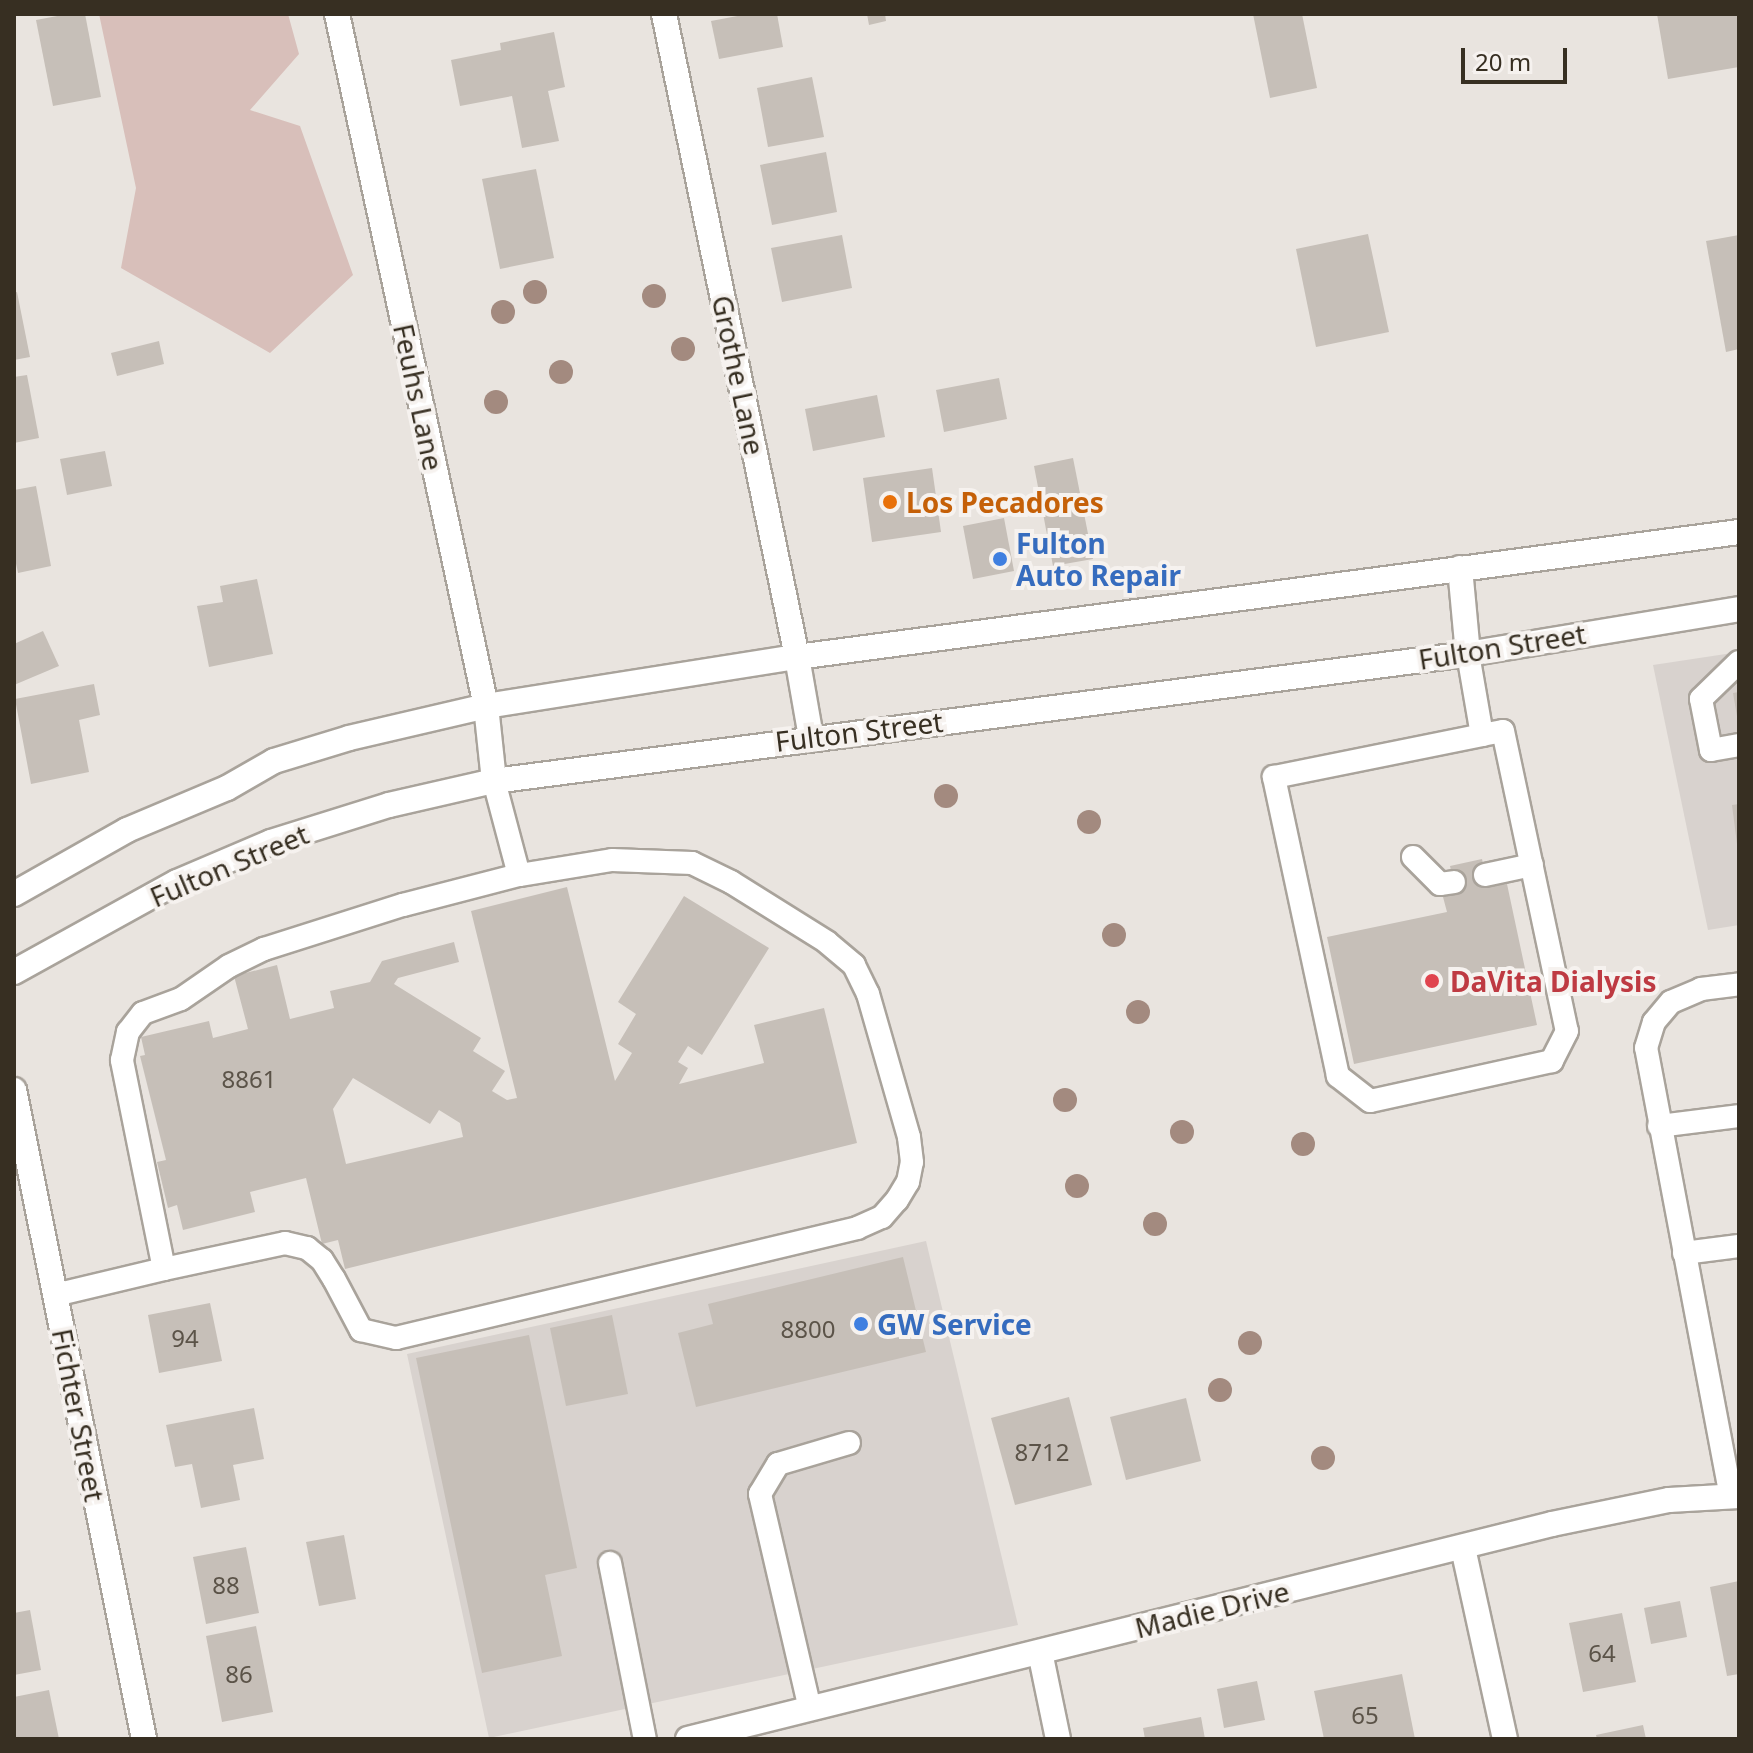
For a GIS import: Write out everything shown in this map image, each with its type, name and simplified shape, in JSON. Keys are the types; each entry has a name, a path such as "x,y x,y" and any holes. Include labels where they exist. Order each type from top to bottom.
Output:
{"main road":[{"name":"Feuhs Lane","path":"337,14 486,706 494,781"},
{"name":"Grothe Lane","path":"664,14 811,737"},
{"path":"14,894 127,830 227,788 274,761 349,738 486,706 797,657 1739,532"},
{"path":"1460,568 1468,654"},
{"name":"Fulton Street","path":"14,972 177,882 271,842 389,805 494,781 811,737 1468,654 1739,609"},
{"name":"Fichter Street","path":"14,1090 144,1739"},
{"name":"Madie Drive","path":"688,1739 1552,1524 1669,1500 1735,1496"},
{"path":"1463,1548 1505,1739"},
{"path":"1040,1652 1058,1739"}],"lane":[{"path":"1468,654 1482,735"},
{"path":"1739,662 1701,699 1711,750 1739,745"},
{"path":"1503,731 1567,1031 1552,1061 1370,1101 1338,1076 1274,777 1482,735 1503,731"},
{"path":"494,781 519,875"},
{"path":"1413,857 1440,884 1454,882"},
{"path":"55,1295 285,1243 307,1248 322,1260 361,1330 396,1338 857,1228 882,1217 908,1182 912,1162 909,1137 868,994 854,965 827,942 731,882 692,863 612,860 519,875 403,905 264,949 229,966 181,999 143,1013 128,1032 123,1071 164,1269"},
{"path":"1485,875 1532,865"},
{"path":"1735,1496 1647,1061 1649,1035 1654,1022 1671,1002 1688,992 1739,984"},
{"path":"1659,1126 1739,1116"},
{"path":"1684,1253 1739,1246"},
{"path":"810,1709 760,1494 778,1464 849,1443"},
{"path":"610,1563 645,1739"}],"shaded area":[{"path":"99,14 288,14 299,54 250,110 300,126 353,275 270,353 121,268 136,188"},
{"path":"1739,652 1739,925 1708,930 1653,665"},
{"path":"926,1241 1018,1625 489,1738 407,1354"}],"building":[{"path":"85,14 101,97 53,106 36,20"},
{"path":"748,14 777,14 783,47 719,59 711,21"},
{"path":"867,14 885,14 886,21 869,25"},
{"path":"1253,14 1302,14 1317,88 1270,98"},
{"path":"1657,14 1739,14 1739,67 1668,79"},
{"path":"554,32 565,87 548,91 559,141 522,148 512,96 460,106 451,60 501,50 500,43"},
{"path":"812,77 824,137 768,147 757,88"},
{"path":"826,152 837,212 772,225 760,165"},
{"path":"536,169 554,258 500,269 482,179"},
{"path":"1368,234 1389,332 1316,347 1296,249"},
{"path":"842,235 852,288 782,302 771,248"},
{"path":"1739,235 1739,349 1726,352 1706,241"},
{"path":"17,292 30,357 14,360 14,293"},
{"path":"159,341 164,364 117,376 111,353"},
{"path":"27,375 39,438 14,443 14,377"},
{"path":"999,378 1007,419 944,432 936,390"},
{"path":"877,395 885,437 813,451 805,409"},
{"path":"105,451 112,486 67,495 60,459"},
{"path":"1073,458 1093,559 1053,566 1034,466"},
{"path":"932,468 941,532 872,542 863,478"},
{"path":"36,486 51,566 18,573 14,554 14,490"},
{"path":"1004,518 1014,571 973,579 963,526"},
{"path":"257,579 273,654 209,667 197,606 223,602 220,586"},
{"path":"43,631 59,666 14,685 14,644"},
{"path":"94,684 100,715 79,720 89,772 31,784 15,699"},
{"path":"1739,692 1739,716 1737,716 1733,693"},
{"path":"1739,804 1739,843 1737,844 1732,805"},
{"name":"DaVita Dialysis","path":"1482,859 1488,887 1507,884 1537,1025 1354,1064 1327,937 1447,912 1443,897 1456,894 1450,866"},
{"path":"567,887 615,1081 632,1053 618,1044 636,1014 618,1002 684,896 769,948 702,1055 688,1046 678,1062 688,1068 679,1084 764,1063 754,1025 824,1008 857,1143 345,1269 338,1240 322,1244 306,1178 250,1192 255,1212 183,1230 177,1205 168,1208 157,1162 166,1160 140,1056 145,1055 141,1037 209,1021 213,1038 248,1029 234,976 277,965 290,1019 334,1008 330,991 370,982 382,961 454,942 459,962 398,978 394,984 481,1038 473,1051 505,1071 492,1091 507,1100 517,1098 471,911","holes":["353,1078 430,1124 439,1110 460,1123 463,1137 346,1164 333,1109"]},
{"path":"903,1257 926,1352 696,1407 678,1333 713,1324 708,1304"},
{"path":"210,1303 222,1361 159,1373 148,1315"},
{"path":"612,1315 628,1394 566,1406 550,1328"},
{"path":"529,1335 577,1568 545,1575 562,1656 482,1673 416,1358"},
{"path":"1069,1397 1092,1485 1015,1505 991,1418"},
{"path":"1186,1398 1201,1461 1126,1480 1110,1417"},
{"path":"254,1408 264,1459 233,1465 240,1500 201,1508 192,1464 175,1467 166,1425"},
{"path":"344,1535 356,1599 319,1606 306,1542"},
{"path":"246,1547 259,1613 206,1624 193,1557"},
{"path":"1739,1581 1739,1674 1727,1676 1710,1587"},
{"path":"1680,1601 1687,1637 1651,1644 1644,1608"},
{"path":"30,1610 41,1670 14,1675 14,1613"},
{"path":"1622,1613 1636,1682 1583,1692 1569,1623"},
{"path":"256,1626 273,1712 222,1722 206,1636"},
{"path":"1402,1674 1415,1739 1324,1739 1314,1691"},
{"path":"1257,1681 1265,1720 1224,1728 1217,1689"},
{"path":"49,1690 59,1739 14,1739 14,1697"},
{"path":"1201,1717 1205,1739 1145,1739 1143,1728"},
{"path":"1643,1725 1646,1739 1597,1739 1596,1735"}],"place":[{"name":"Los Pecadores","path":"890,502"},
{"name":"Fulton Auto Repair","path":"1000,559"},
{"name":"DaVita Dialysis","path":"1432,981"},
{"name":"GW Service","path":"861,1324"}]}
